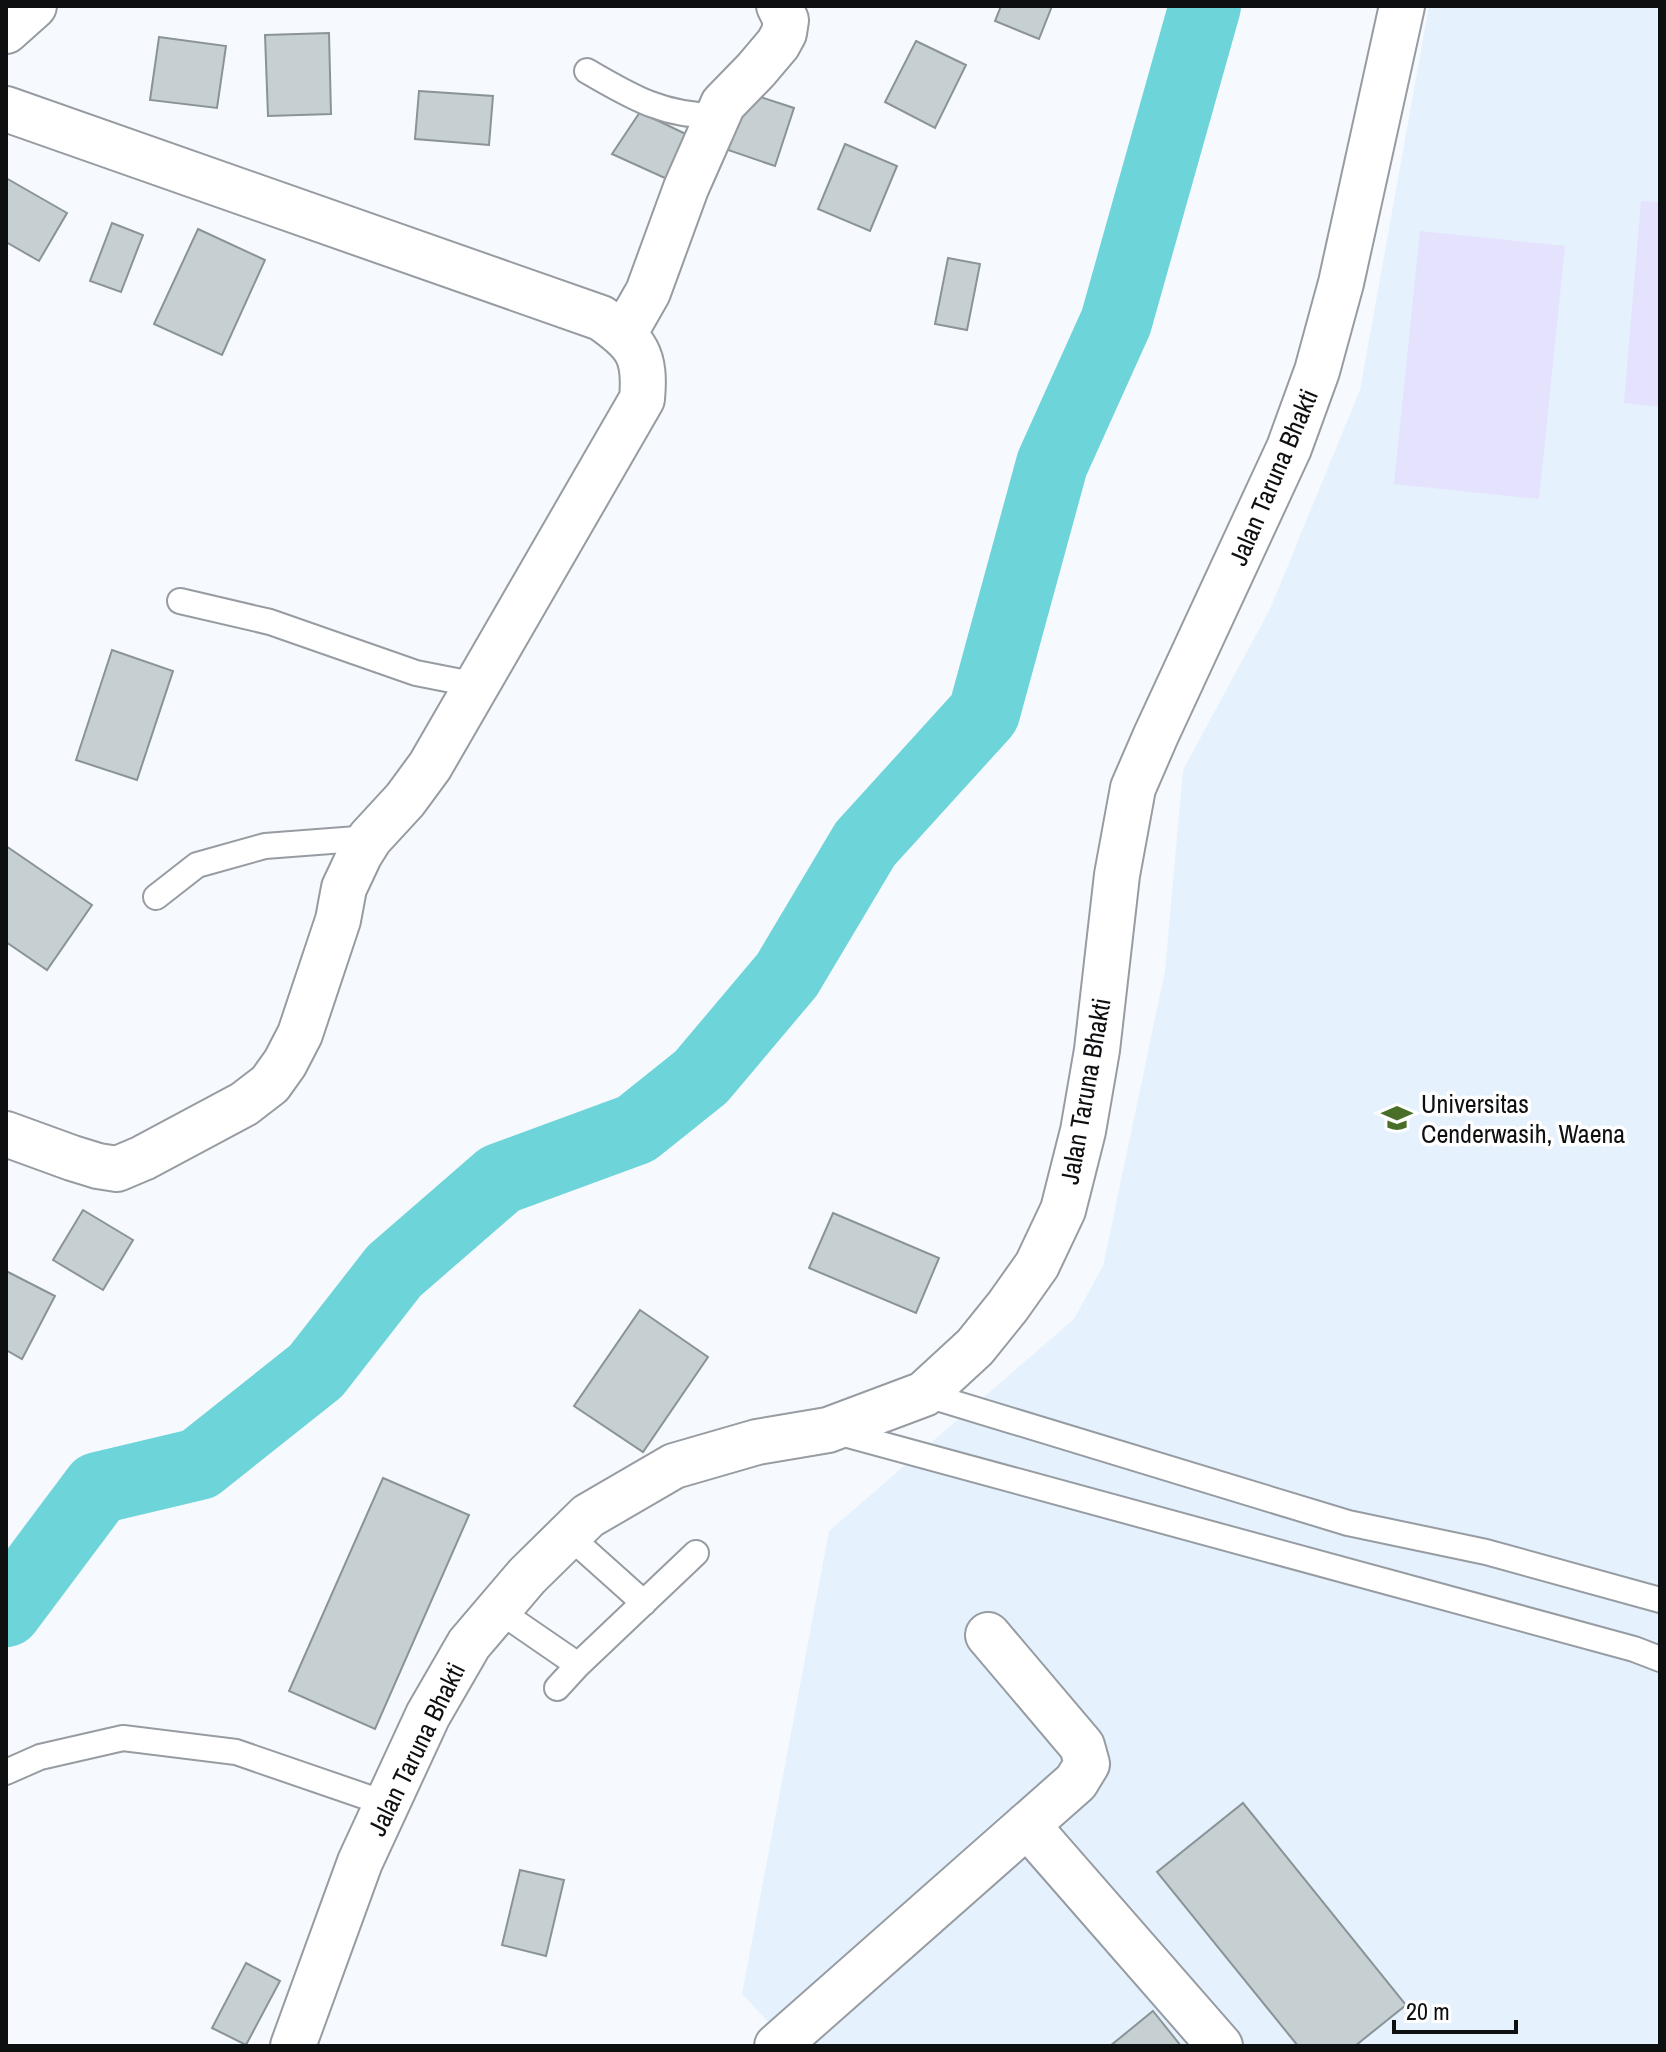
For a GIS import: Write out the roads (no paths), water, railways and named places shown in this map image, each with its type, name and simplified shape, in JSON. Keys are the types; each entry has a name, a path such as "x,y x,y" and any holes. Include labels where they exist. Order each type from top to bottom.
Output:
{"street":[{"path":"6,31 34,6"},
{"path":"624,334 648,292 686,188 723,104 778,44 784,33 786,20 779,6"},
{"name":"Jalan Taruna Bhakti","path":"293,2046 360,1862 428,1715 469,1644 527,1576 588,1516 674,1466 757,1442 828,1430 924,1394 975,1347 1037,1265 1063,1210 1083,1131 1117,875 1133,788 1289,448 1317,371 1341,283 1402,6"},
{"path":"6,109 601,318 624,334 639,353 644,379 642,399 430,766 360,854 344,888 338,920 300,1034 270,1084 244,1104 117,1169 72,1158 6,1134"},
{"path":"777,2046 1076,1782 1087,1764 1082,1746 988,1635"},
{"path":"1027,1825 1220,2046"}],"lane":[{"path":"587,71 629,96 662,109 694,116 718,116"},
{"path":"180,601 270,622 416,673 477,685"},
{"path":"156,897 197,865 265,846 370,838"},
{"path":"924,1394 1348,1523 1486,1552 1660,1600"},
{"path":"828,1430 1634,1649 1660,1659"},
{"path":"568,1535 644,1603"},
{"path":"557,1688 696,1553"},
{"path":"498,1610 578,1665"},
{"path":"6,1772 40,1757 123,1738 236,1752 387,1804"}],"waterway":[{"path":"6,1611 98,1488 199,1464 316,1371 394,1271 500,1179 636,1129 701,1077 787,975 865,844 984,713 1052,464 1116,322 1205,6"}],"place":[{"name":"Universitas Cenderwasih, Waena","path":"1397,1118"}]}
